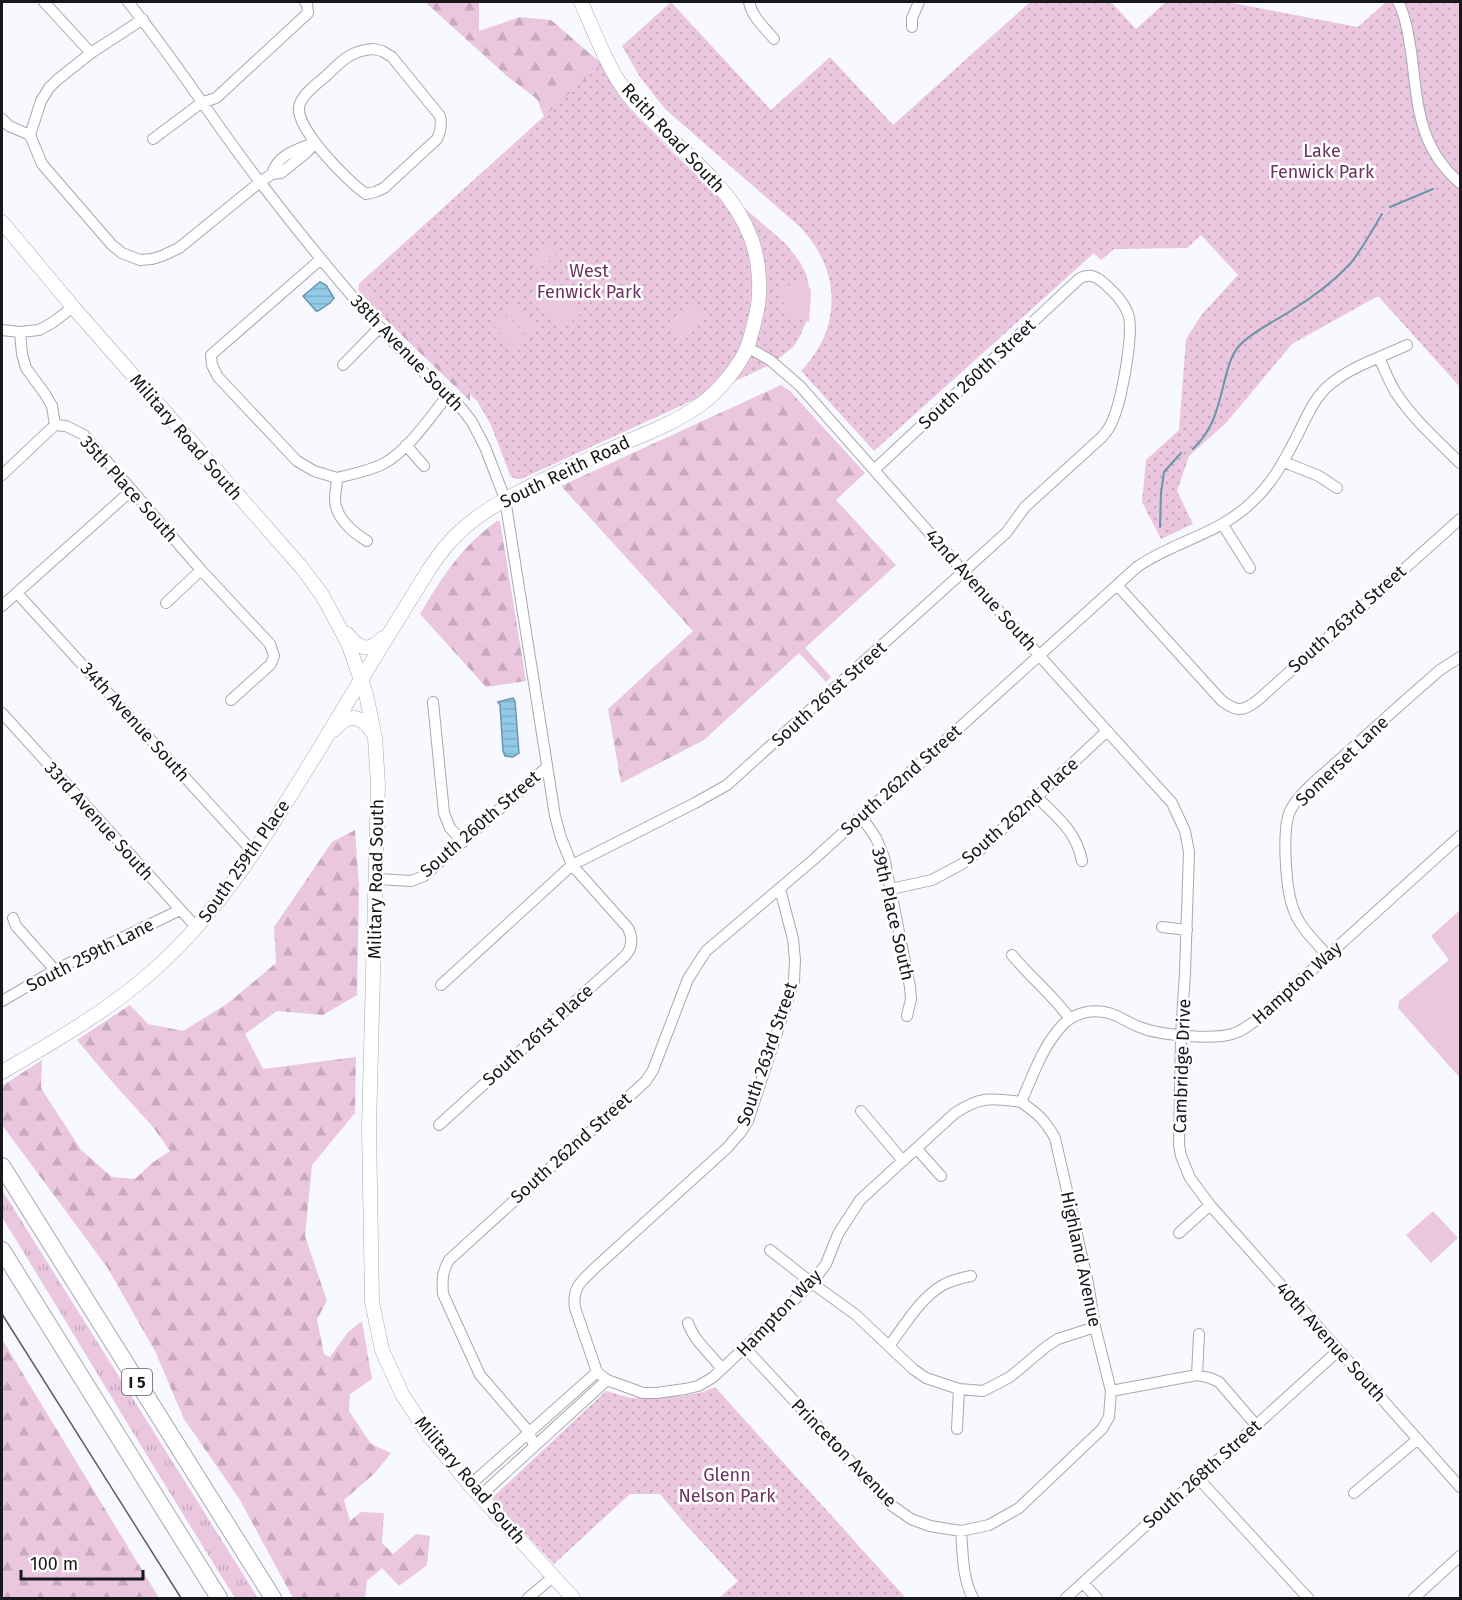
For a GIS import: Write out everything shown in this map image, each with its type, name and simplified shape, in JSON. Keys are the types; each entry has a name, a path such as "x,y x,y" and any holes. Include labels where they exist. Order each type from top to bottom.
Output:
{"highway":[{"name":"I 5","path":"2,1166 273,1599"},
{"name":"I 5","path":"2,1250 219,1599"}],"main road":[{"name":"Reith Road South","path":"581,2 608,61 627,93 722,188 742,218 752,240 758,270 758,310 747,347"},
{"name":"Military Road South","path":"2,222 73,307 302,568 339,625 362,678 375,738 378,784 369,1126 372,1302 382,1350 402,1394 430,1437 573,1599"},
{"name":"South Reith Road","path":"362,678 428,571 448,544 467,525 505,499 532,485 670,423 696,408 720,386 737,365 747,347"},
{"path":"339,625 352,640 365,648 375,646 393,628"},
{"name":"South 259th Place","path":"2,1072 62,1037 114,1002 156,969 197,928 227,890 281,811 362,678"},
{"path":"318,750 342,721 348,719 358,718 363,721 375,738"}],"street":[{"path":"44,2 91,53"},
{"name":"38th Avenue South","path":"128,2 143,19 201,103 260,182 321,259 399,348 462,409 472,422 485,447 505,499 555,816 572,865"},
{"path":"153,140 201,103 216,98 308,13 305,2"},
{"path":"749,2 756,18 774,39"},
{"path":"912,27 912,18 920,2"},
{"path":"1398,2 1407,24 1423,129 1438,160 1461,183"},
{"path":"143,19 91,53 49,88 41,100 30,135 42,164 87,218 122,254 140,260 152,260 179,248 260,182 272,174 281,173 315,143"},
{"path":"373,49 392,57 440,116 442,125 441,132 436,139 384,188 366,194 357,188 315,143 300,117 299,106 305,96 345,58 354,52 373,49"},
{"path":"2,119 9,126 30,135"},
{"path":"321,259 211,355 212,365 218,377 297,461 314,471 337,478 370,469 396,455 448,395"},
{"name":"South 260th Street","path":"874,470 1085,276 1092,276 1108,286 1118,297 1127,312 1130,329"},
{"path":"2,330 20,332 39,330 73,307"},
{"path":"343,365 380,327"},
{"name":"South 261st Street","path":"441,985 572,865 727,785 1006,533 1025,507 1110,428 1125,374 1130,329"},
{"path":"2,475 55,425 52,406 26,368 20,332"},
{"name":"South 262nd Street","path":"529,1432 480,1375 443,1294 444,1269 455,1253 646,1081 653,1071 688,979 706,951 780,889 1137,567 1154,556 1223,525 1253,502 1284,462 1312,407 1326,388 1348,371 1407,345"},
{"name":"42nd Avenue South","path":"747,347 770,360 800,386 1172,803 1185,831 1189,852"},
{"path":"1379,358 1399,398 1420,423 1461,463"},
{"name":"35th Place South","path":"55,425 66,426 84,435 201,570 270,644 274,656 271,664 231,700"},
{"path":"406,445 424,466"},
{"path":"1284,462 1319,476 1337,488"},
{"path":"337,478 334,500 339,513 351,529 367,541"},
{"path":"2,606 132,490"},
{"name":"South 263rd Street","path":"1117,585 1210,689 1230,707 1241,710 1251,705 1461,519"},
{"path":"1223,525 1250,568"},
{"path":"166,603 201,570"},
{"name":"34th Avenue South","path":"17,592 253,852"},
{"name":"Somerset Lane","path":"1328,956 1307,933 1293,909 1289,890 1286,842 1286,825 1290,810 1313,784 1424,684 1440,670 1461,657"},
{"path":"433,702 444,813 450,828 463,842"},
{"name":"33rd Avenue South","path":"2,713 197,928"},
{"name":"South 262nd Place","path":"891,889 932,880 962,864 1107,731"},
{"name":"South 260th Street","path":"377,879 411,881 424,876 547,766"},
{"path":"1037,797 1068,828 1080,850 1082,861"},
{"name":"39th Place South","path":"861,816 879,845 891,889 910,987 907,1016"},
{"name":"Hampton Way","path":"1070,1019 1089,1011 1100,1011 1140,1028 1169,1034 1225,1036 1234,1034 1260,1017 1461,836"},
{"name":"Cambridge Drive","path":"1189,852 1179,1145 1190,1179 1202,1196"},
{"name":"South 261st Place","path":"439,1125 631,949 632,941 628,927 572,865"},
{"name":"South 263rd Street","path":"597,1371 573,1299 578,1284 727,1148 748,1121 794,981 793,939 780,889"},
{"name":"South 259th Lane","path":"2,1001 55,970 180,910"},
{"path":"13,918 16,926 55,970"},
{"path":"1162,927 1187,930"},
{"path":"1012,956 1061,1006 1070,1019 1052,1039 1021,1102"},
{"name":"Hampton Way","path":"597,1371 607,1380 643,1393 685,1389 698,1386 712,1378 812,1283 826,1264 838,1234 860,1200 955,1113 970,1104 995,1098 1021,1102"},
{"name":"Highland Avenue","path":"961,1531 989,1525 1019,1508 1102,1429 1109,1417 1111,1391 1095,1327 1088,1283 1056,1138 1041,1117 1021,1102"},
{"path":"861,1111 903,1161"},
{"path":"917,1149 942,1176"},
{"name":"40th Avenue South","path":"1202,1196 1461,1487"},
{"path":"1179,1233 1210,1205"},
{"path":"770,1250 856,1315 902,1360 926,1378 959,1389 983,1390 1010,1377 1058,1339 1095,1327"},
{"path":"889,1346 931,1293 955,1279 971,1276"},
{"path":"688,1323 691,1333 722,1369"},
{"path":"1197,1375 1199,1334"},
{"name":"Princeton Avenue","path":"745,1348 891,1505 911,1519 930,1526 961,1531"},
{"name":"South 268th Street","path":"1066,1599 1339,1350"},
{"path":"475,1490 529,1432 597,1371"},
{"path":"1111,1391 1197,1375 1210,1378 1219,1382 1256,1425"},
{"path":"475,1490 534,1446 607,1380"},
{"path":"957,1429 959,1389"},
{"path":"529,1432 534,1446"},
{"path":"1354,1493 1418,1439"},
{"path":"1198,1478 1308,1599"},
{"path":"961,1531 965,1579 973,1599"},
{"path":"1414,1599 1461,1556"},
{"path":"528,1599 553,1577"},
{"path":"1083,1583 1097,1599"}],"green space":[{"path":"425,2 479,2 479,31 520,17 551,20 602,64 623,103 666,146 470,368 470,401 381,315 358,290 359,284 544,117 537,99 508,77"},
{"name":"Lake Fenwick Park","path":"671,2 771,110 830,57 893,125 1030,2 1111,2 1136,29 1166,2 1227,2 1358,27 1386,2 1460,2 1460,387 1378,296 1292,344 1226,423 1189,456 1177,491 1193,524 1161,539 1142,502 1146,460 1179,430 1186,339 1202,314 1238,275 1201,235 1187,248 1114,249 1101,260 1094,253 874,451 801,371 815,354 824,336 830,317 832,299 823,261 814,244 800,227 665,109 640,77 622,46"},
{"name":"West Fenwick Park","path":"602,64 617,93 639,121 714,191 741,205 786,244 806,274 809,287 807,320 793,347 772,364 521,479 515,479 510,475 491,425 477,401 390,319 359,284"},
{"path":"546,244 556,255 538,271 528,260"},
{"path":"549,283 552,283 579,312 579,315 565,328 561,327 535,299 535,296"},
{"path":"803,283 810,288 811,292 809,322 790,315 779,295 784,286"},
{"path":"691,301 707,318 681,343 665,326"},
{"path":"515,304 536,325 526,334 506,314"},
{"path":"503,317 523,338 514,347 494,326"},
{"path":"781,385 790,391 865,473 836,500 896,565 805,648 831,677 826,682 799,653 704,740 621,783 608,709 693,631 561,486"},
{"path":"497,521 500,521 526,681 486,687 420,614 462,552"},
{"path":"355,830 359,885 357,995 323,1015 277,1011 245,1034 263,1069 356,1057 355,1113 312,1165 305,1236 327,1301 317,1319 324,1354 330,1357 348,1332 362,1321 372,1379 350,1394 349,1411 371,1444 391,1453 375,1473 344,1500 350,1521 361,1512 384,1513 382,1543 393,1554 416,1534 430,1536 427,1565 399,1586 382,1568 367,1581 365,1598 293,1598 240,1500 184,1419 155,1351 107,1267 2,1125 2,1086 42,1060 41,1088 81,1150 112,1177 135,1179 152,1163 170,1151 153,1127 77,1040 130,1005 148,1024 183,1031 227,1004 276,963 274,927 332,842"},
{"path":"1460,910 1460,1078 1398,1008 1399,1001 1449,960 1431,936"},
{"path":"2,1190 258,1598 235,1598 2,1217"},
{"path":"1433,1211 1458,1238 1431,1263 1406,1235"},
{"path":"2,1339 23,1374 159,1598 2,1598"},
{"name":"Glenn Nelson Park","path":"715,1387 906,1598 719,1598 738,1581 660,1494 630,1494 554,1564 492,1498 606,1391 631,1398 683,1396"}],"water":[{"path":"320,282 326,285 334,298 316,311 303,296"},
{"path":"513,698 519,753 513,757 505,756 503,751 498,702"}],"waterway":[{"path":"1390,207 1433,189"},
{"path":"1193,449 1211,425 1230,362 1239,346 1257,331 1308,300 1337,277 1354,259 1382,214"},
{"path":"1160,527 1164,472 1181,453"}],"tram line":[{"path":"2,1314 181,1598"}]}
